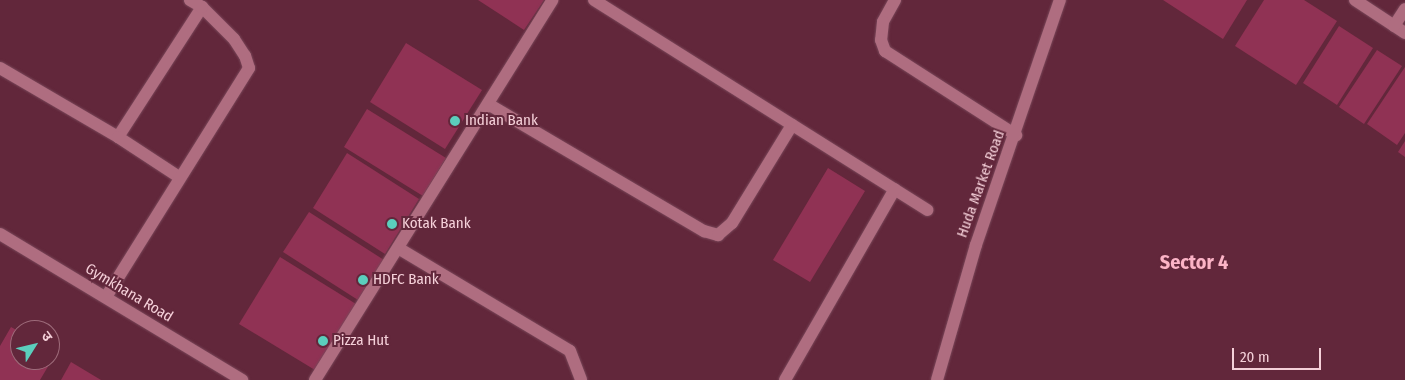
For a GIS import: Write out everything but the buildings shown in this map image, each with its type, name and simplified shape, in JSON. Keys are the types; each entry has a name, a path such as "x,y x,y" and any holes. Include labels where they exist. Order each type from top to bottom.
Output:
{"street":[{"path":"106,297 179,177 249,68 245,56 234,39 202,7 190,0"},
{"path":"315,380 552,0"},
{"path":"594,0 927,210"},
{"path":"895,0 882,22 881,40 885,51 1016,135"},
{"name":"Huda Market Road","path":"937,380 976,245 1016,135 1060,0"},
{"path":"1355,0 1400,29 1405,9"},
{"path":"118,137 202,7"},
{"path":"0,68 118,137 179,177"},
{"path":"488,104 704,231 718,235 732,222 792,125"},
{"path":"785,380 894,189"},
{"name":"Gymkhana Road","path":"0,234 242,380"},
{"path":"398,248 570,351 581,380"}],"place":[{"name":"Indian Bank","path":"455,121"},
{"name":"Kotak Bank","path":"392,224"},
{"name":"HDFC Bank","path":"363,280"},
{"name":"Pizza Hut","path":"323,341"}],"district":[{"name":"Sector 4","path":"1194,262"}]}
